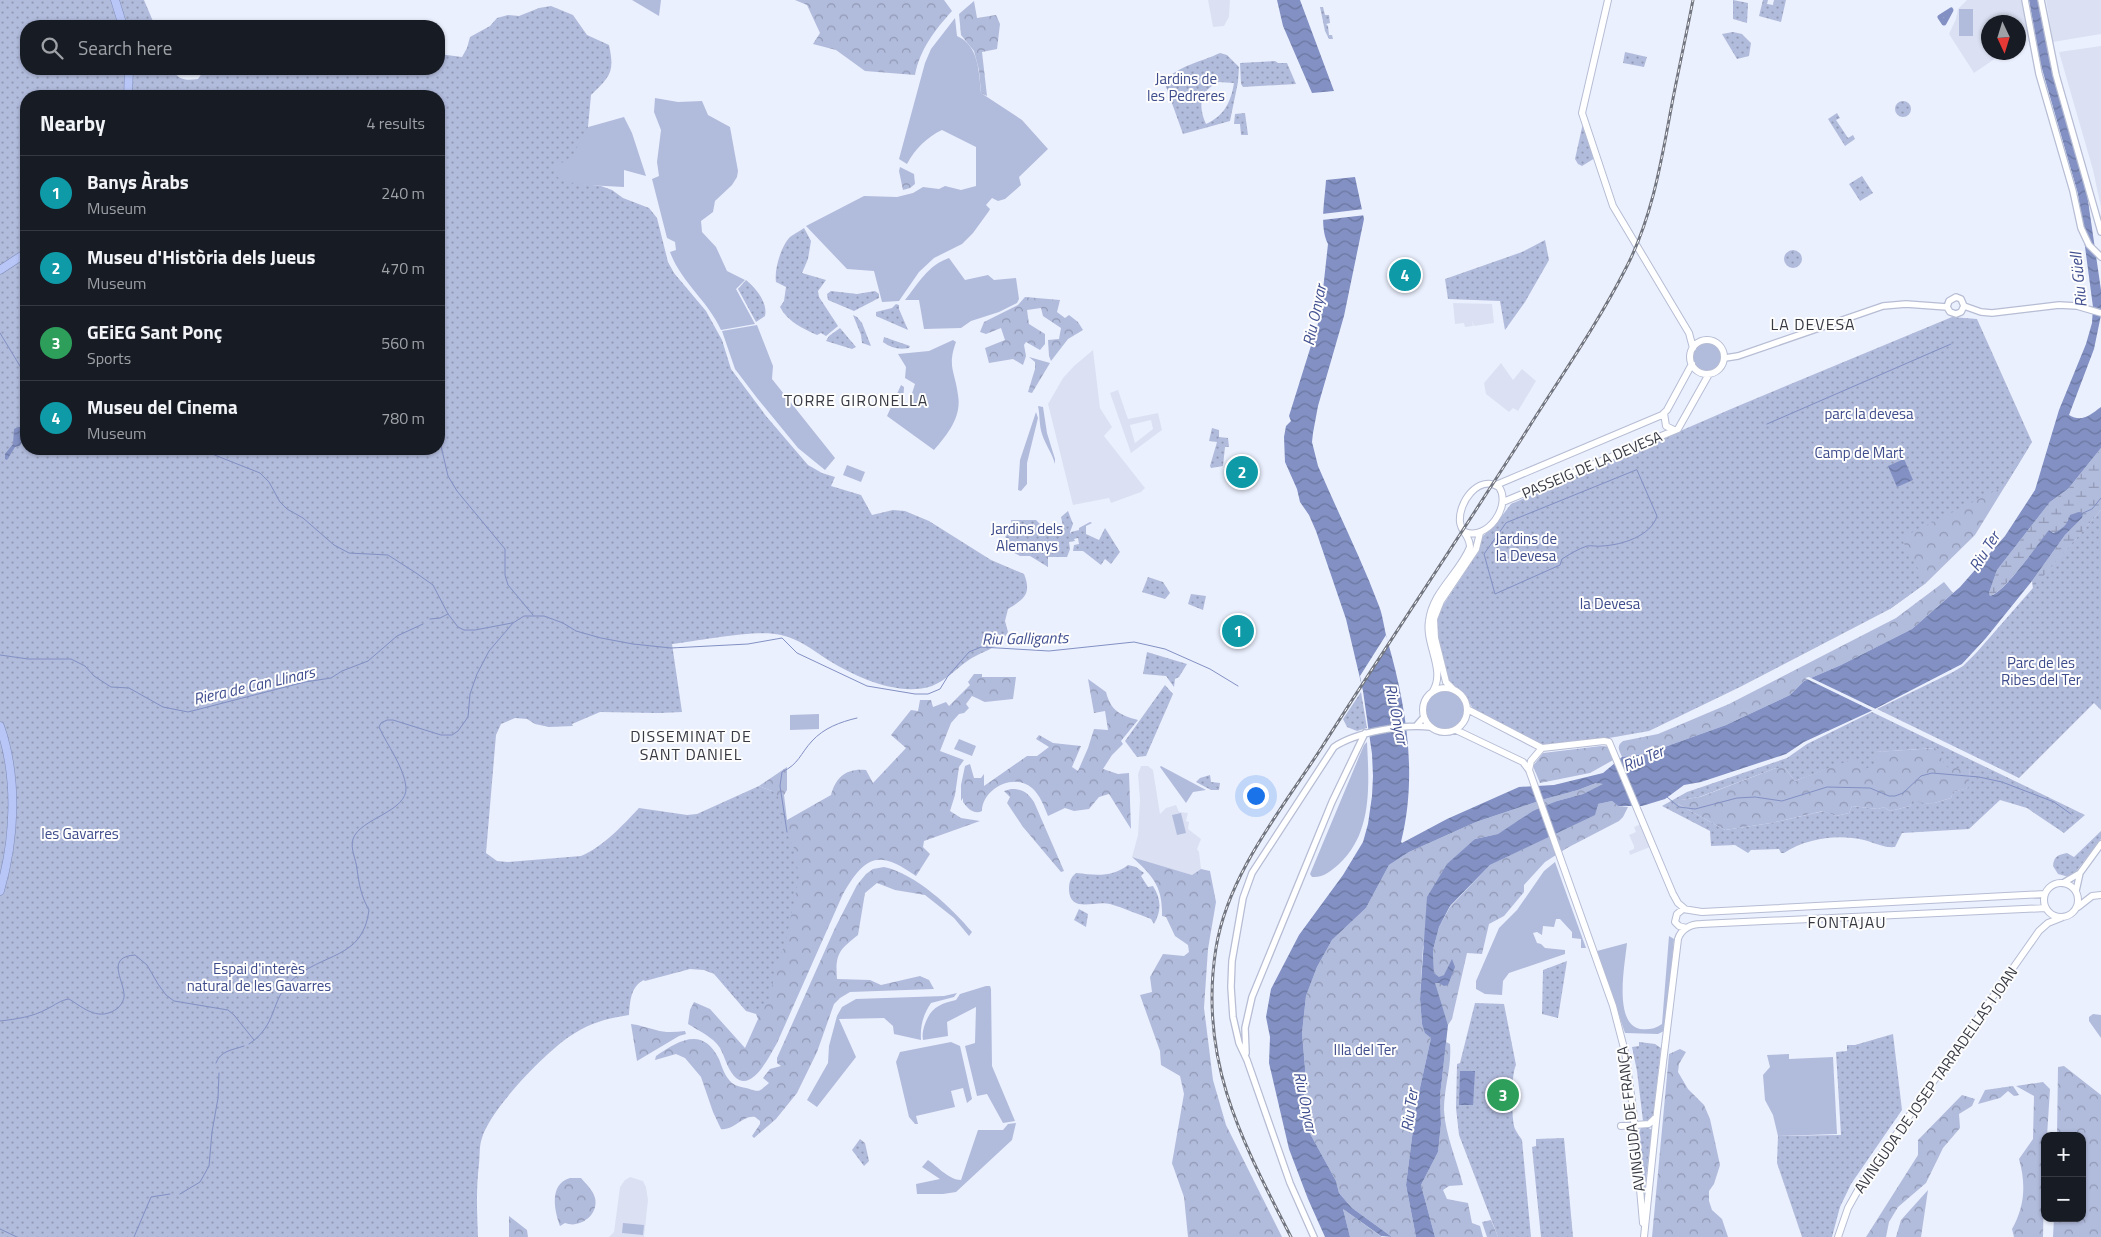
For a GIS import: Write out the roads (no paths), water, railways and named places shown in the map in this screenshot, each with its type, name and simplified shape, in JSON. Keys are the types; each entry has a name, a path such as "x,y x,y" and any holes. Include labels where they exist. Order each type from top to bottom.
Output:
{"highway":[{"path":"115,0 121,20"},
{"path":"128,90 129,75"},
{"path":"0,270 20,257"},
{"path":"0,726 8,759 12,806 10,842 0,891"}],"main road":[{"path":"1608,0 1582,113 1613,206 1689,332 1693,348"},
{"path":"1689,332 1703,340 1711,340 1717,343 1723,350 1724,360 1717,371 1709,374 1698,371 1692,364 1690,356 1693,348 1703,340"},
{"path":"1496,485 1664,413 1692,364"},
{"path":"1664,413 1666,426 1678,429 1709,374"},
{"name":"PASSEIG DE LA DEVESA","path":"1503,502 1678,429"},
{"path":"1491,483 1496,485 1502,491 1503,502 1494,520 1480,533 1471,535 1461,529 1460,518 1466,499 1481,486 1491,483"},
{"path":"1465,532 1470,542 1468,551 1435,600 1430,615 1429,636 1438,678 1433,691 1424,702 1424,717 1430,727 1443,732 1456,730 1523,762 1529,770"},
{"path":"1480,533 1476,549 1441,602 1434,619 1435,638 1446,682 1462,696 1468,709 1542,748 1609,742 1675,899 1694,918 1689,927"},
{"path":"1433,691 1442,688 1453,689"},
{"path":"1456,730 1465,721 1468,709"},
{"path":"1529,770 1530,761 1542,748"},
{"name":"AVINGUDA DE FRANÇA","path":"1529,770 1612,1006 1625,1052 1633,1109 1644,1237"},
{"path":"2077,908 2079,898 2071,886 2063,883 2052,886 2045,894 2046,908 2053,915 2063,917 2071,914 2092,896"},
{"path":"2076,892 2092,896 2101,895"},
{"path":"2045,894 1711,911 1687,910 1678,912 1675,918 1678,926 1689,927 2046,908"},
{"name":"AVINGUDA DE JOSEP TARRADELLAS I JOAN","path":"1838,1237 1848,1208 1868,1175 2043,927 2046,908"},
{"name":"AVINGUDA DE JOSEP TARRADELLAS I JOAN","path":"2043,927 2063,917"},
{"name":"AVINGUDA DE FRANÇA","path":"1644,1237 1678,939 1689,927"},
{"path":"1633,1109 1639,1121 1646,1125"},
{"path":"1633,1109 1631,1118 1621,1126 1646,1125 1652,1122 1657,1112"}],"street":[{"path":"2025,0 2039,74 2073,191 2082,233 2089,245 2100,256"},
{"path":"2041,0 2056,75 2101,232"},
{"path":"1724,360 1883,306 1906,304 1947,308 1950,312 1956,314 1962,312 1964,306 1961,299 1956,297 1949,301 1947,308"},
{"path":"1964,306 1992,314 2059,305 2071,305 2101,313"},
{"path":"1314,1237 1290,1183 1247,1060 1239,1043 1233,1017 1232,967 1243,898 1251,876 1260,861 1334,747 1349,738 1367,733 1409,728 1417,725 1424,717"},
{"path":"1417,725 1430,727"},
{"path":"1247,1060 1244,1028 1252,997 1312,850 1367,733"},
{"path":"2063,883 2080,873 2101,844"},
{"path":"2076,892 2080,873"}],"water":[{"path":"1277,0 1300,0 1334,91 1312,93 1283,26"},
{"path":"2029,0 2038,0 2055,81 2086,187 2101,290 2101,315 2094,349 2069,415 2082,418 2101,407 2101,448 2068,489 2050,502 1997,570 1989,593 1990,596 2004,586 2021,567 2049,530 2053,533 2062,528 2070,515 2079,512 2083,513 2082,518 2065,535 2032,581 1986,638 1962,664 1869,712 1804,742 1786,754 1701,782 1684,785 1665,799 1642,806 1618,806 1612,801 1598,804 1595,815 1490,865 1450,906 1439,927 1433,950 1434,973 1439,977 1444,975 1452,959 1455,967 1448,985 1444,986 1435,983 1448,1025 1440,1096 1441,1124 1438,1152 1421,1185 1435,1237 1416,1237 1406,1185 1416,1106 1431,1038 1425,1033 1422,1024 1420,999 1427,897 1447,864 1475,839 1498,834 1533,811 1557,801 1583,794 1603,784 1596,783 1476,822 1409,852 1389,865 1366,908 1332,940 1317,967 1306,996 1302,1033 1306,1080 1302,1108 1307,1128 1336,1181 1339,1193 1352,1208 1392,1237 1381,1236 1343,1209 1350,1237 1325,1237 1289,1149 1269,1063 1270,1037 1266,1017 1271,989 1299,935 1343,875 1363,842 1372,796 1372,754 1363,691 1346,619 1316,531 1309,515 1300,502 1297,489 1285,462 1284,437 1286,426 1291,421 1289,416 1320,317 1328,244 1323,221 1326,180 1355,177 1364,219 1344,316 1318,406 1312,442 1318,466 1365,570 1380,610 1400,689 1408,740 1409,765 1409,791 1402,843 1447,819 1519,787 1554,785 1603,773 1622,757 1645,754 1726,725 1790,695 1804,681 1841,665 1912,629 1960,587 2005,536 2035,490 2059,410 2086,344 2092,323 2093,307 2078,194 2040,62"},
{"path":"20,427 20,446 15,447 7,460 5,459 5,454 13,444 14,429"},
{"path":"1904,459 1913,480 1897,487 1888,466"},
{"path":"1460,1071 1475,1071 1473,1105 1459,1105"}],"waterway":[{"path":"1951,10 1944,23 1940,17 1951,10"},
{"path":"0,333 20,366"},
{"path":"1767,424 1951,344"},
{"path":"215,455 260,473 269,482 280,502 287,509 303,518 334,545 349,553 388,555 433,585 448,614 458,627 464,630 475,630 512,623"},
{"path":"443,455 448,476 457,491 505,549 505,575 508,585 533,615"},
{"path":"1637,470 1657,516 1649,529 1635,538 1618,544 1584,547 1562,559 1560,565 1495,594 1484,554 1506,523 1637,470"},
{"path":"2083,513 2092,509 2101,498"},
{"name":"Riera de Can Llinars","path":"430,619 440,618 448,614"},
{"name":"Riu Galligants","path":"249,1044 265,1029 284,988 303,972 350,947 359,938 365,926 369,910 360,885 353,850 353,839 357,832 400,803 405,796 406,787 399,764 379,727 381,723 393,720 441,735 452,735 458,731 468,717 470,694 477,674 489,651 513,623 524,616 544,616 563,623 576,631 601,638 671,648 748,644 782,638 797,653 867,686 915,694 928,694 940,689 948,676 969,652 981,647 1049,651 1134,642 1165,649 1210,669 1238,686"},
{"name":"Riera de Can Llinars","path":"0,655 28,659 71,659 85,666 94,676 111,687 129,688 163,707 188,712 305,682 331,678 342,671 368,661 397,636 423,624"},
{"path":"787,832 780,786 782,772 796,762 812,741 822,732 857,718"},
{"path":"1667,797 1679,807 1695,809 1737,798 1755,797 1782,801 1827,787 1870,788 1889,796 1895,796 1903,793 1921,776 1932,773 1979,777 2002,782 2054,802 2071,814"},
{"path":"0,1021 36,1014 69,999 81,1007 98,1014 111,1012 119,1007 124,998 118,970 119,964 126,957 135,955 147,965 166,995 174,1001 228,1010 254,1040"},
{"path":"216,1063 223,1053 244,1046"},
{"path":"180,1194 200,1182 209,1166 218,1098 219,1073"},
{"path":"134,1237 151,1197 170,1194"},
{"path":"0,1229 17,1237"}],"railway":[{"path":"1291,1237 1241,1133 1228,1098 1219,1063 1213,1027 1212,989 1216,948 1222,921 1232,894 1258,843 1478,508 1604,309 1626,268 1643,230 1649,210 1693,0"}],"place":[{"name":"Museu del Cinema","path":"1405,275"},
{"name":"Museu d'Història dels Jueus","path":"1242,472"},
{"name":"Banys Àrabs","path":"1238,631"},
{"name":"GEiEG Sant Ponç","path":"1503,1095"}],"district":[{"name":"LA DEVESA","path":"1813,324"},
{"name":"TORRE GIRONELLA","path":"856,400"},
{"name":"DISSEMINAT DE SANT DANIEL","path":"691,745"},
{"name":"FONTAJAU","path":"1847,922"}],"park label":[{"name":"Jardins de les Pedreres","path":"1186,88"},
{"name":"parc la devesa","path":"1869,414"},
{"name":"Camp de Mart","path":"1859,453"},
{"name":"Jardins dels Alemanys","path":"1027,538"},
{"name":"Jardins de la Devesa","path":"1526,548"},
{"name":"la Devesa","path":"1610,604"},
{"name":"Parc de les Ribes del Ter","path":"2041,672"},
{"name":"les Gavarres","path":"80,834"},
{"name":"Espai d'interès natural de les Gavarres","path":"259,978"},
{"name":"Illa del Ter","path":"1365,1050"}],"water label":[{"name":"Riu Güell","path":"2078,280"},
{"name":"Riu Onyar","path":"1314,315"},
{"name":"Riu Ter","path":"1984,551"},
{"name":"Riu Onyar","path":"1397,714"},
{"name":"Riu Ter","path":"1643,758"},
{"name":"Riu Onyar","path":"1306,1102"},
{"name":"Riu Ter","path":"1409,1110"}]}
